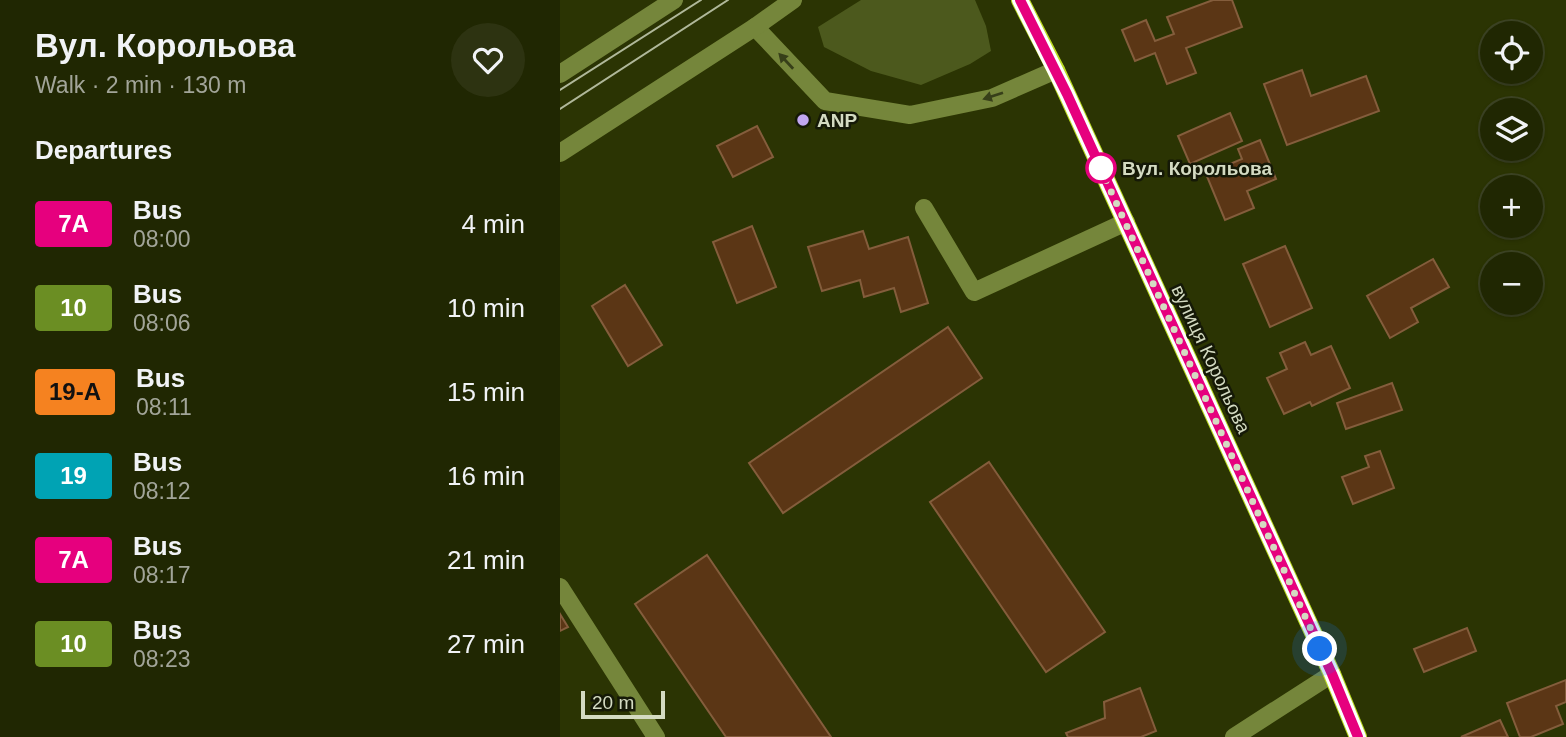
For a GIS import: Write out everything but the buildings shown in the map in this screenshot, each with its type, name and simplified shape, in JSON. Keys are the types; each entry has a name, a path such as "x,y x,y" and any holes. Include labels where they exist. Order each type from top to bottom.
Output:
{"main road":[{"name":"вулиця Корольова","path":"1020,0 1056,70 1126,222 1332,674 1358,737"}],"street":[{"path":"560,74 674,0"},
{"path":"560,153 793,0"},
{"path":"755,27 825,101 909,115 992,98 1056,70"},
{"path":"924,208 974,292 1126,222"},
{"path":"560,587 656,737"},
{"path":"1234,737 1332,674"}],"green space":[{"path":"861,0 975,0 986,26 991,51 970,64 921,85 871,71 824,47 818,27"}],"tram line":[{"path":"560,90 701,0"},
{"path":"560,109 728,0"}],"bus line":[{"name":"7А","path":"1020,0 1056,70 1332,674 1358,737"}],"place":[{"name":"ANP","path":"803,120"},
{"name":"Вул. Корольова","path":"1101,168"}],"route":[{"path":"1101,168 1098,163 1320,649"}]}
